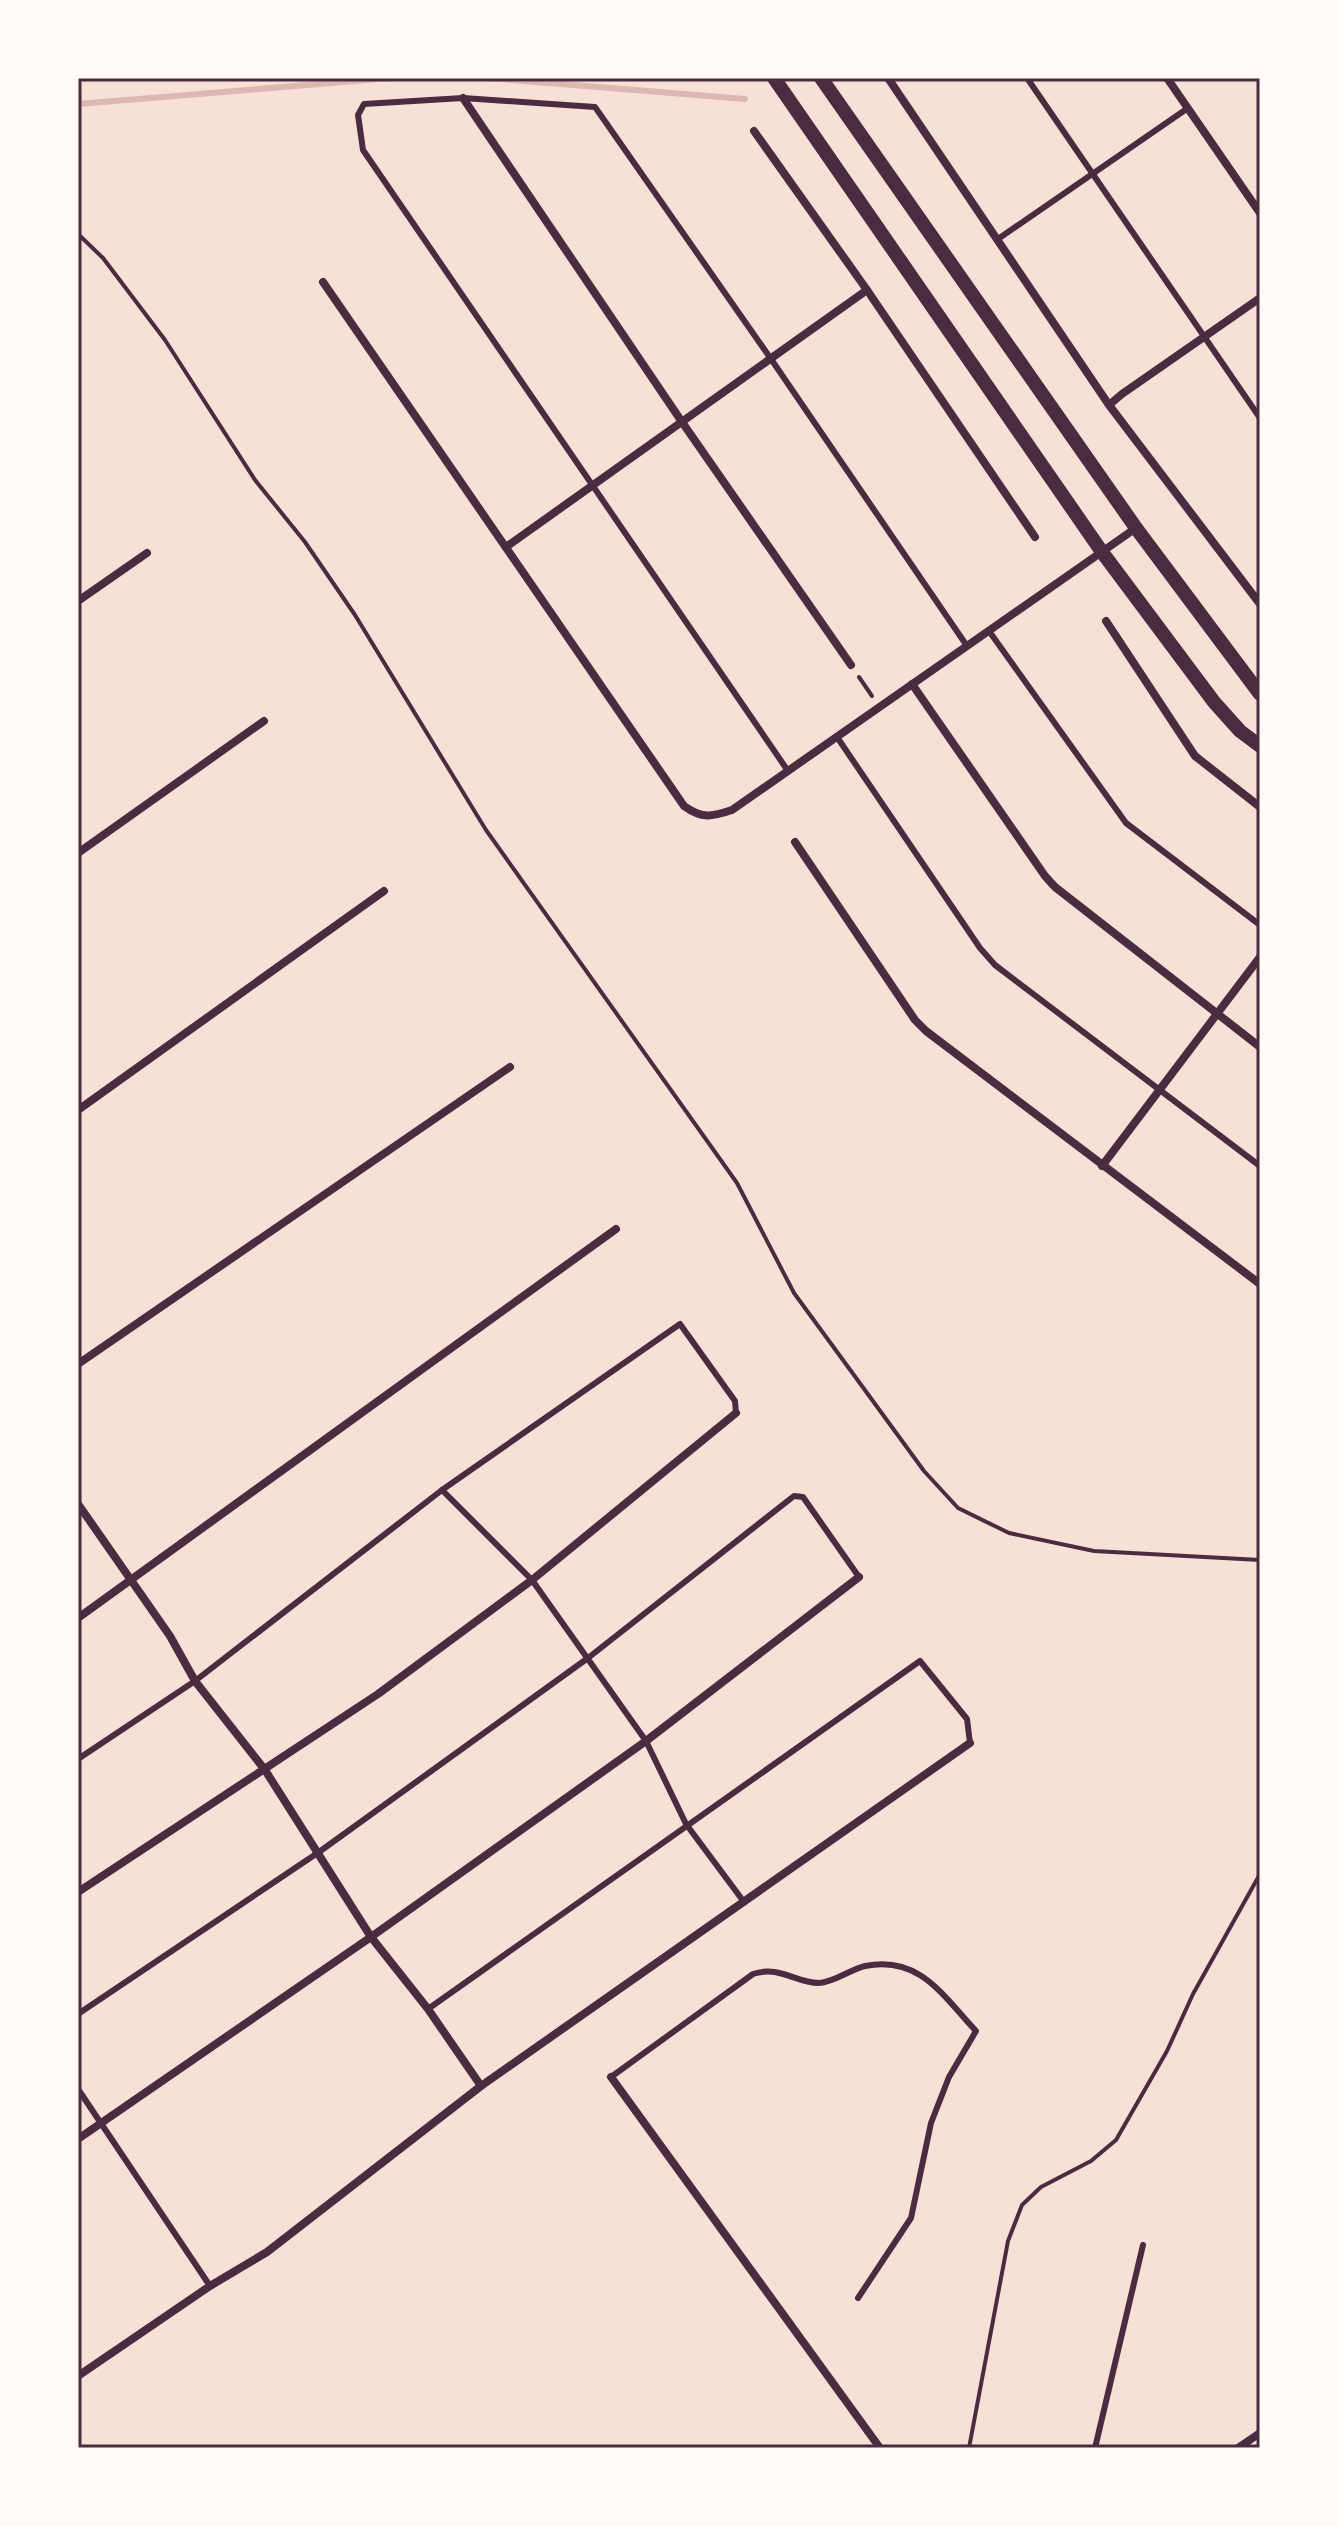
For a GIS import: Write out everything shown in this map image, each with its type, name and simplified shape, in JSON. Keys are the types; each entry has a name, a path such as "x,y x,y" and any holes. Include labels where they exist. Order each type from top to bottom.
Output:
{"street":[{"path":"774,78 1102,552 1214,702 1240,731 1260,746"},
{"path":"821,78 1136,528 1260,694"},
{"path":"888,78 1109,405 1260,604"},
{"path":"1167,78 1260,213"},
{"path":"463,98 851,665"},
{"path":"754,131 867,290 1035,537"},
{"path":"323,282 684,806 696,815 714,816 732,810 1136,528"},
{"path":"506,547 867,290"},
{"path":"1109,405 1260,298"},
{"path":"78,601 147,553"},
{"path":"1106,621 1195,756 1260,807"},
{"path":"912,684 1045,876 1062,893 1260,1047"},
{"path":"78,853 264,721"},
{"path":"795,842 915,1020 942,1044 1260,1284"},
{"path":"78,1110 384,891"},
{"path":"1102,1166 1260,957"},
{"path":"78,1364 510,1067"},
{"path":"78,1618 616,1229"},
{"path":"78,1892 378,1694 532,1580 736,1413"},
{"path":"78,1504 170,1636 195,1681 265,1770 371,1937 428,2009 481,2086"},
{"path":"78,2139 371,1937 646,1741 859,1577"},
{"path":"78,2376 210,2286 267,2252 481,2086 970,1743"},
{"path":"611,2077 880,2448"},
{"path":"1238,2448 1260,2433"}],"lane":[{"path":"1027,78 1260,418"},
{"path":"788,771 363,150 358,115 364,104 463,98 595,107 967,646"},
{"path":"998,239 1188,108"},
{"path":"989,631 1126,823 1260,925"},
{"path":"837,737 987,958 1260,1166"},
{"path":"78,1759 195,1681 442,1490 680,1324 735,1401 736,1413"},
{"path":"442,1490 532,1580 646,1741 686,1824 744,1902"},
{"path":"78,2014 319,1852 588,1658 794,1496 803,1497 859,1577"},
{"path":"428,2009 920,1661 967,1719 970,1743"},
{"path":"611,2077 753,1974 781,1972 822,1983 858,1968 880,1964 921,1973 976,2031 949,2077 931,2123 911,2218 858,2298"},
{"path":"78,2089 210,2286"},
{"path":"1095,2448 1143,2245"}],"path":[{"path":"78,234 103,258 165,340 255,480 305,542 355,615 486,830 737,1183 794,1293 924,1471 958,1508 1009,1533 1094,1551 1260,1560"},
{"path":"851,665 880,707"},
{"path":"969,2448 1008,2241 1022,2205 1041,2187 1091,2161 1116,2140 1167,2051 1193,1994 1260,1874"}],"waterway":[{"path":"78,104 391,78"},
{"path":"488,78 745,99"}]}
